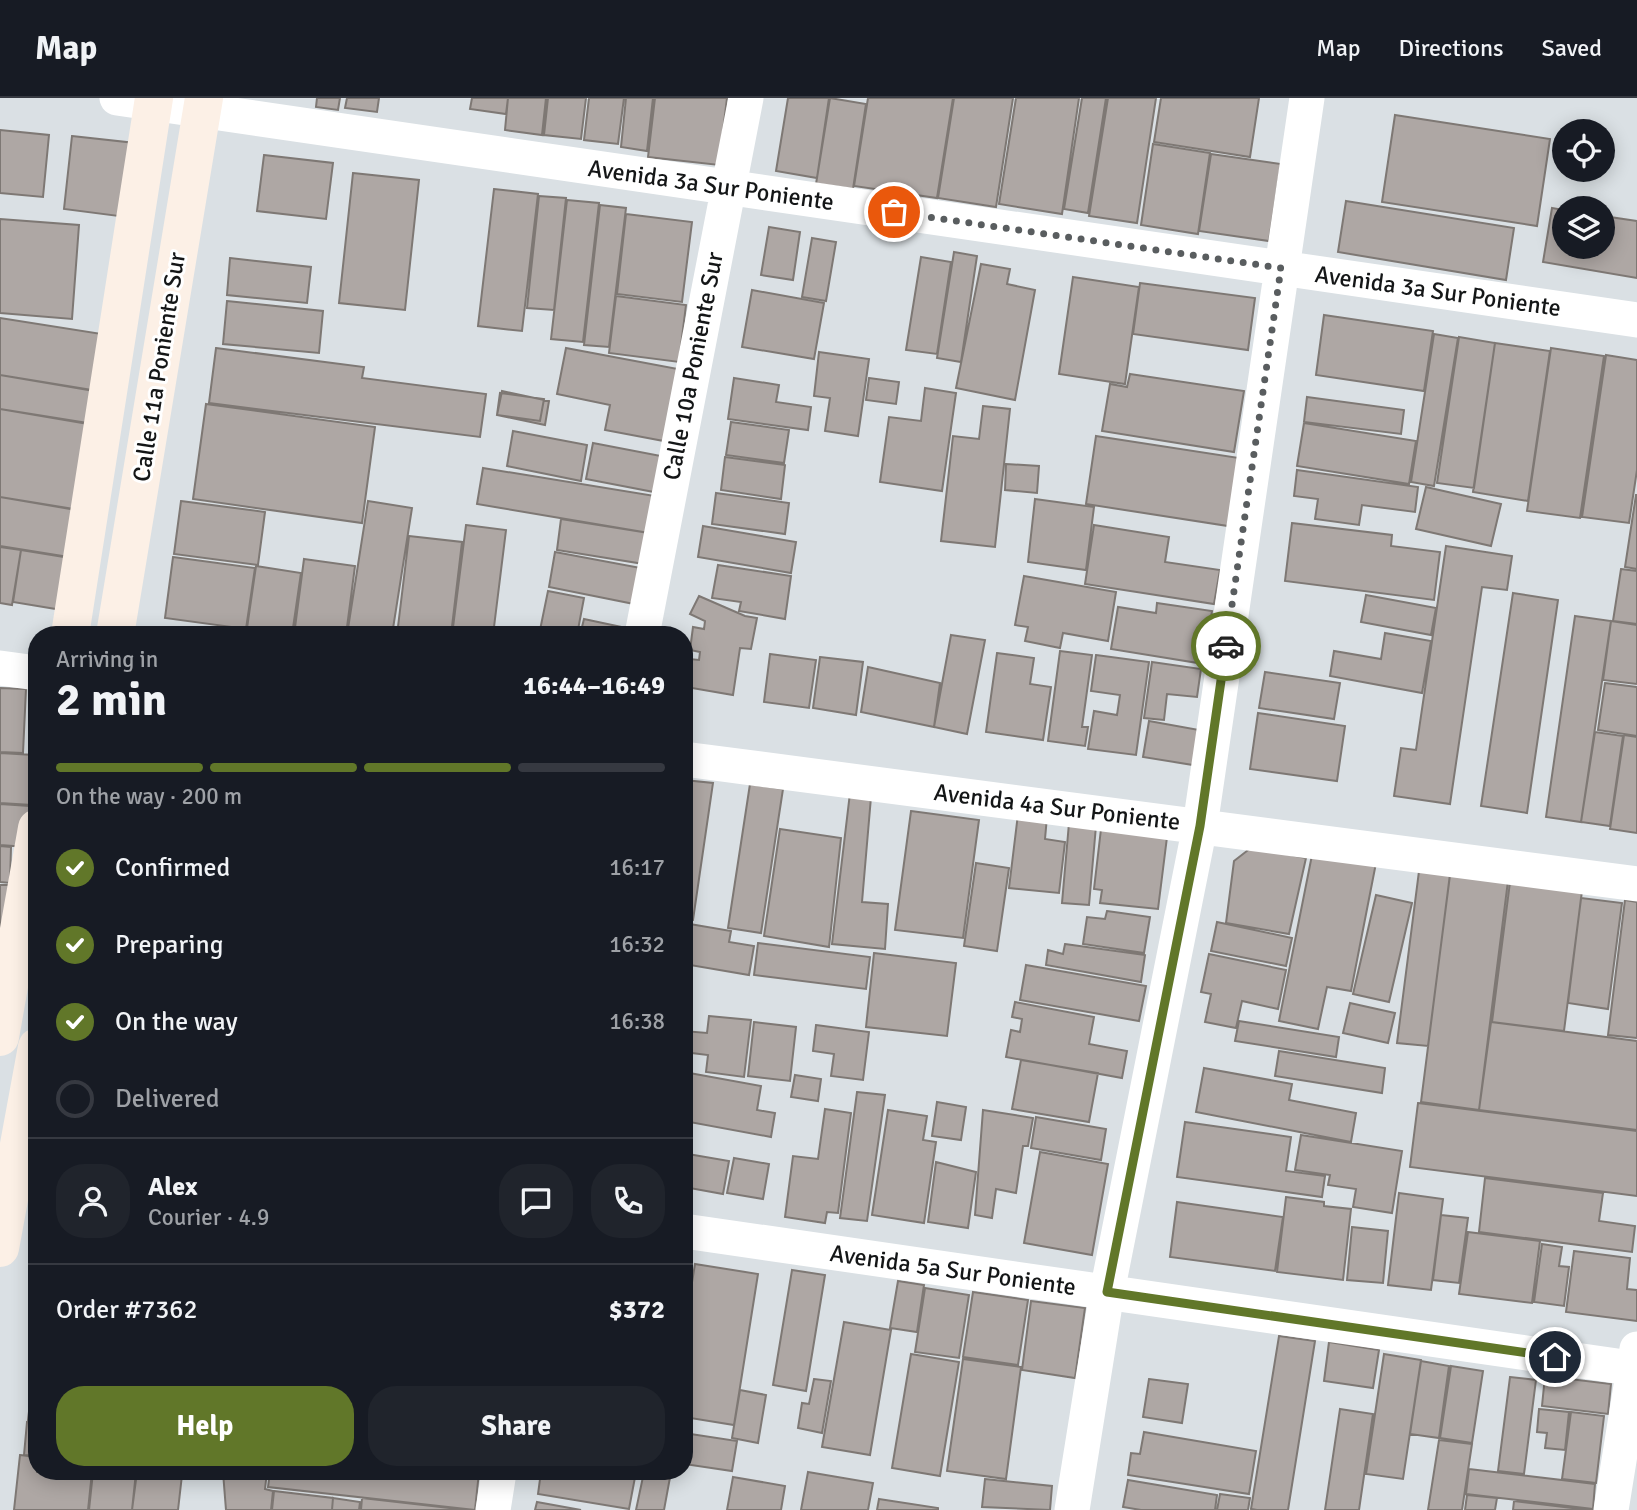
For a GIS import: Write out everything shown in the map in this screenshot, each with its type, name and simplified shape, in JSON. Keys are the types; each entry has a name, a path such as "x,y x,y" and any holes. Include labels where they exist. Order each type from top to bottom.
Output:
{"main road":[{"name":"Calle 11a Poniente Sur","path":"71,626 141,100"},
{"name":"Calle 11a Poniente Sur","path":"116,626 203,104"},
{"path":"0,1037 28,879"},
{"path":"0,1248 28,1091"}],"street":[{"name":"Calle 10a Poniente Sur","path":"644,626 746,98"},
{"path":"1072,1510 1107,1292 1200,826 1307,98"},
{"name":"Avenida 3a Sur Poniente","path":"141,100 203,104 728,187 1637,320"},
{"path":"0,668 28,672"},
{"name":"Avenida 4a Sur Poniente","path":"693,760 1637,884"},
{"name":"Avenida 5a Sur Poniente","path":"693,1232 1107,1292 1636,1362"},
{"path":"1611,1510 1636,1362"},
{"path":"493,1510 498,1480"}],"building":[{"path":"317,98 340,98 338,110 316,107"},
{"path":"347,98 379,98 377,112 345,108"},
{"path":"472,98 508,98 506,114 470,109"},
{"path":"508,98 546,98 542,135 505,130"},
{"path":"548,98 586,98 581,139 544,135"},
{"path":"589,98 624,98 618,144 584,140"},
{"path":"626,98 653,98 647,151 621,147"},
{"path":"655,98 727,98 719,165 648,157"},
{"path":"788,98 829,98 817,178 776,171"},
{"path":"830,98 866,104 853,189 816,184"},
{"path":"868,98 953,98 937,198 854,186"},
{"path":"954,98 1013,98 996,207 938,198"},
{"path":"1016,98 1079,98 1062,214 999,204"},
{"path":"1082,98 1106,98 1088,213 1064,209"},
{"path":"1108,98 1156,98 1137,223 1089,216"},
{"path":"1161,98 1259,98 1250,157 1154,142"},
{"path":"1395,115 1550,139 1537,226 1382,202"},
{"path":"0,130 49,135 43,197 0,193"},
{"path":"72,136 135,143 126,217 64,209"},
{"path":"1153,144 1210,153 1198,234 1141,225"},
{"path":"1211,154 1281,164 1269,241 1199,231"},
{"path":"264,155 333,163 326,219 257,211"},
{"path":"353,173 419,180 405,310 339,303"},
{"path":"494,189 538,194 522,331 478,326"},
{"path":"539,196 566,198 554,310 527,308"},
{"path":"567,200 599,203 583,342 551,339"},
{"path":"1346,201 1514,228 1506,280 1338,252"},
{"path":"600,205 626,208 609,347 584,345"},
{"path":"1552,208 1552,259 1615,259 1615,218 1637,221 1637,278 1543,262"},
{"path":"626,214 692,222 682,302 617,294"},
{"path":"0,219 79,225 72,319 0,313"},
{"path":"769,227 800,232 793,280 761,275"},
{"path":"812,238 836,242 826,301 802,297"},
{"path":"954,252 977,256 961,362 937,358"},
{"path":"921,257 951,262 937,354 906,350"},
{"path":"230,258 311,267 307,303 227,295"},
{"path":"981,264 1010,269 1007,284 1035,290 1015,400 956,388"},
{"path":"1073,277 1139,287 1125,384 1059,374"},
{"path":"1140,283 1255,298 1248,350 1133,334"},
{"path":"752,290 824,303 814,359 742,347"},
{"path":"616,296 686,305 679,362 609,353"},
{"path":"227,301 323,311 319,353 223,344"},
{"path":"1324,315 1433,331 1424,391 1316,375"},
{"path":"0,318 108,335 98,391 0,375"},
{"path":"1434,334 1458,338 1434,486 1411,482"},
{"path":"1459,337 1495,343 1474,488 1437,483"},
{"path":"1495,343 1550,351 1528,501 1473,492"},
{"path":"216,348 364,367 362,378 486,394 480,437 209,403"},
{"path":"566,348 683,370 669,442 605,430 610,405 557,394"},
{"path":"1551,348 1604,356 1580,518 1527,511"},
{"path":"819,352 869,359 858,436 825,431 830,398 814,396"},
{"path":"1606,355 1637,360 1637,470 1629,523 1582,517"},
{"path":"1130,374 1244,391 1234,452 1102,431 1110,384 1127,387"},
{"path":"0,375 106,393 100,425 0,409"},
{"path":"734,378 779,385 776,402 811,407 808,430 728,419"},
{"path":"869,378 899,382 896,404 866,400"},
{"path":"925,388 956,393 942,491 880,482 889,417 921,421"},
{"path":"502,391 549,401 545,425 497,415"},
{"path":"500,393 544,399 540,421 497,415"},
{"path":"1307,397 1404,410 1401,434 1304,422"},
{"path":"206,404 375,427 362,523 193,499"},
{"path":"983,406 1010,409 995,547 941,541 953,436 979,439"},
{"path":"0,409 100,426 86,511 0,497"},
{"path":"731,422 789,430 784,463 726,455"},
{"path":"1304,423 1416,441 1409,484 1297,466"},
{"path":"513,431 587,445 581,481 507,466"},
{"path":"1096,436 1239,458 1228,526 1086,504"},
{"path":"593,443 666,457 659,493 586,479"},
{"path":"725,457 785,465 781,499 721,490"},
{"path":"1006,464 1039,466 1037,493 1005,490"},
{"path":"483,468 661,497 655,534 477,504"},
{"path":"1297,470 1418,487 1415,512 1362,505 1359,525 1315,519 1318,499 1294,496"},
{"path":"1426,487 1501,504 1491,546 1416,529"},
{"path":"716,493 789,503 785,534 712,524"},
{"path":"1637,495 1637,569 1625,567"},
{"path":"0,497 82,511 75,558 0,546"},
{"path":"1035,499 1094,507 1086,570 1028,562"},
{"path":"181,501 265,512 258,565 174,554"},
{"path":"368,501 412,508 393,626 348,626"},
{"path":"561,519 655,534 650,565 557,550"},
{"path":"1292,523 1392,535 1391,546 1440,552 1434,600 1285,581"},
{"path":"466,525 506,530 494,626 453,626"},
{"path":"1094,525 1169,537 1165,562 1220,570 1214,604 1085,584"},
{"path":"703,526 796,542 791,573 698,557"},
{"path":"409,536 462,542 452,626 398,626"},
{"path":"1446,546 1512,556 1507,590 1482,587 1450,804 1394,796 1401,748 1416,750"},
{"path":"0,547 21,550 12,605 0,603"},
{"path":"21,550 70,558 62,610 13,602"},
{"path":"555,552 646,569 639,605 549,587"},
{"path":"173,557 255,568 246,626 224,626 165,618"},
{"path":"304,559 355,566 347,626 295,626"},
{"path":"718,565 791,576 785,619 739,611 741,602 712,598"},
{"path":"256,566 301,573 293,626 247,626"},
{"path":"1621,569 1637,571 1637,624 1613,621"},
{"path":"1024,576 1116,592 1108,641 1063,633 1060,648 1025,641 1028,627 1015,625"},
{"path":"548,591 584,598 579,626 541,626"},
{"path":"1513,593 1558,600 1527,813 1481,806"},
{"path":"1366,595 1436,608 1431,635 1361,622"},
{"path":"699,596 745,616 757,618 751,649 740,648 733,695 693,688 693,659 699,660 700,652 693,651 693,627 704,629 705,621 690,614"},
{"path":"1157,603 1212,611 1204,664 1111,649 1118,607 1156,613"},
{"path":"1575,616 1611,621 1581,822 1546,817"},
{"path":"584,619 617,626 582,626"},
{"path":"1611,621 1637,625 1637,684 1603,680"},
{"path":"1385,633 1431,641 1422,693 1330,676 1334,651 1381,659"},
{"path":"951,635 985,640 967,734 934,727"},
{"path":"1060,651 1092,655 1082,727 1088,727 1085,746 1048,741"},
{"path":"997,653 1034,658 1030,684 1051,687 1043,740 986,732"},
{"path":"770,654 816,660 809,708 764,702"},
{"path":"1096,655 1149,662 1136,755 1088,749 1094,711 1117,715 1120,695 1091,691"},
{"path":"820,657 863,662 856,715 813,708"},
{"path":"1152,662 1201,669 1197,697 1167,694 1164,720 1144,718"},
{"path":"868,667 940,683 934,727 861,712"},
{"path":"1265,672 1340,683 1334,719 1259,708"},
{"path":"1605,683 1637,687 1637,736 1598,730"},
{"path":"0,688 26,689 23,753 0,752"},
{"path":"1258,713 1345,726 1337,781 1250,769"},
{"path":"1149,721 1199,730 1193,765 1143,757"},
{"path":"1595,732 1623,736 1610,826 1581,822"},
{"path":"1624,735 1637,737 1637,833 1610,829"},
{"path":"0,753 28,755 28,805 0,803"},
{"path":"693,781 713,783 693,920"},
{"path":"750,784 783,789 761,933 728,928"},
{"path":"850,793 871,797 862,902 888,904 885,949 832,944"},
{"path":"0,804 28,806 27,847 0,845"},
{"path":"911,811 979,820 963,938 895,930"},
{"path":"1018,814 1047,817 1045,839 1065,842 1059,893 1009,888"},
{"path":"1069,823 1096,826 1089,905 1062,903"},
{"path":"780,829 841,838 829,947 764,936"},
{"path":"1101,829 1167,837 1158,909 1100,903 1102,890 1094,889"},
{"path":"0,846 11,847 10,883 0,882"},
{"path":"1252,847 1306,858 1289,934 1226,923 1234,861"},
{"path":"1313,850 1376,863 1351,991 1327,987 1318,1029 1279,1021"},
{"path":"976,863 1009,868 997,951 964,946"},
{"path":"1419,871 1450,875 1428,1046 1397,1043"},
{"path":"1450,874 1508,881 1479,1110 1421,1102"},
{"path":"1510,882 1582,891 1564,1031 1492,1022"},
{"path":"0,885 11,885 0,938"},
{"path":"1376,895 1412,903 1389,1002 1353,994"},
{"path":"1581,898 1622,903 1608,1009 1568,1003"},
{"path":"1625,900 1637,902 1637,1038 1608,1035"},
{"path":"1107,911 1150,917 1144,953 1083,944 1087,917 1105,919"},
{"path":"1217,922 1292,938 1286,966 1211,951"},
{"path":"693,925 731,931 729,942 754,946 749,975 693,966"},
{"path":"758,943 870,957 866,989 754,975"},
{"path":"1065,944 1145,955 1141,982 1046,965 1048,950 1063,954"},
{"path":"874,953 956,963 947,1036 866,1027"},
{"path":"1209,954 1286,970 1278,1009 1242,1001 1236,1028 1205,1022 1211,994 1201,992"},
{"path":"1026,965 1146,986 1139,1021 1020,1000"},
{"path":"1015,1002 1094,1017 1089,1044 1127,1051 1122,1078 1006,1057 1011,1030 1020,1032 1022,1019 1012,1017"},
{"path":"1350,1003 1395,1013 1388,1043 1343,1033"},
{"path":"709,1016 751,1020 744,1077 706,1072 708,1055 693,1053 693,1032 707,1033"},
{"path":"1239,1021 1339,1037 1336,1057 1235,1041"},
{"path":"754,1022 796,1027 790,1081 748,1076"},
{"path":"1491,1022 1637,1041 1637,1130 1479,1110"},
{"path":"816,1025 869,1032 863,1080 831,1076 834,1054 813,1051"},
{"path":"1279,1051 1385,1068 1382,1093 1275,1076"},
{"path":"1021,1060 1098,1073 1089,1122 1012,1109"},
{"path":"1204,1068 1292,1084 1289,1100 1356,1113 1351,1142 1196,1112"},
{"path":"693,1074 761,1086 757,1110 775,1113 771,1137 693,1123"},
{"path":"795,1075 821,1079 818,1101 791,1097"},
{"path":"857,1092 885,1095 867,1221 840,1218"},
{"path":"937,1102 966,1107 961,1140 932,1136"},
{"path":"1418,1103 1637,1131 1637,1196 1410,1167"},
{"path":"825,1109 851,1113 838,1213 827,1212 825,1223 785,1217 793,1156 818,1159"},
{"path":"888,1110 927,1116 923,1140 936,1142 924,1223 872,1215"},
{"path":"983,1110 1033,1118 1028,1146 1023,1146 1016,1193 996,1189 992,1218 975,1215"},
{"path":"1036,1117 1106,1129 1101,1160 1031,1148"},
{"path":"1185,1122 1291,1137 1286,1171 1325,1176 1322,1197 1177,1177"},
{"path":"1301,1135 1402,1151 1392,1213 1353,1207 1356,1189 1328,1185 1330,1175 1295,1170"},
{"path":"1040,1152 1108,1164 1092,1255 1024,1243"},
{"path":"693,1155 729,1161 723,1194 693,1189"},
{"path":"734,1158 769,1164 763,1199 727,1193"},
{"path":"936,1162 976,1172 968,1228 928,1222"},
{"path":"1485,1178 1603,1193 1599,1221 1635,1226 1632,1252 1479,1232"},
{"path":"1399,1193 1443,1199 1431,1290 1388,1285"},
{"path":"1286,1197 1351,1209 1343,1280 1277,1272"},
{"path":"1177,1202 1283,1217 1275,1271 1170,1257"},
{"path":"1441,1215 1468,1218 1459,1283 1433,1280"},
{"path":"1352,1227 1388,1231 1383,1283 1347,1280"},
{"path":"1468,1232 1540,1241 1532,1303 1459,1294"},
{"path":"1542,1244 1562,1247 1559,1266 1569,1267 1564,1306 1534,1302"},
{"path":"1574,1251 1630,1258 1627,1289 1637,1290 1637,1321 1566,1312"},
{"path":"695,1264 758,1274 734,1425 693,1418"},
{"path":"792,1270 825,1275 806,1391 773,1385"},
{"path":"898,1281 924,1285 917,1332 890,1328"},
{"path":"925,1288 969,1295 959,1358 915,1352"},
{"path":"973,1292 1028,1300 1018,1365 963,1357"},
{"path":"1031,1301 1085,1308 1075,1378 1022,1370"},
{"path":"844,1322 891,1330 870,1455 822,1447"},
{"path":"1279,1336 1315,1341 1288,1510 1257,1510 1251,1509"},
{"path":"1329,1342 1379,1350 1373,1388 1324,1381"},
{"path":"911,1354 959,1362 940,1476 892,1468"},
{"path":"1384,1354 1421,1360 1403,1479 1366,1474"},
{"path":"963,1359 1021,1367 1006,1479 947,1471"},
{"path":"1421,1361 1449,1366 1439,1438 1410,1434"},
{"path":"1451,1366 1483,1371 1472,1443 1440,1438"},
{"path":"1545,1376 1611,1384 1608,1414 1542,1406"},
{"path":"1510,1377 1536,1380 1524,1474 1498,1471"},
{"path":"814,1379 831,1381 822,1433 798,1428 802,1403 809,1404"},
{"path":"1149,1379 1188,1384 1182,1423 1143,1417"},
{"path":"740,1390 766,1395 758,1443 732,1438"},
{"path":"1340,1409 1373,1414 1359,1510 1325,1510"},
{"path":"1539,1409 1569,1412 1565,1450 1545,1448 1547,1433 1537,1432"},
{"path":"1571,1412 1604,1416 1596,1483 1562,1479"},
{"path":"27,1422 28,1422 28,1455 24,1455"},
{"path":"1144,1432 1256,1451 1249,1494 1128,1475 1131,1453 1140,1454"},
{"path":"693,1434 737,1441 732,1471 693,1465"},
{"path":"1439,1440 1472,1444 1462,1510 1428,1510"},
{"path":"20,1455 28,1456 28,1480 91,1480 88,1510 14,1510"},
{"path":"1469,1469 1595,1484 1593,1509 1466,1494"},
{"path":"808,1472 873,1483 868,1510 801,1510"},
{"path":"733,1477 785,1486 781,1510 727,1510"},
{"path":"985,1479 1052,1486 1050,1510 982,1507"},
{"path":"92,1480 135,1480 132,1510 89,1510"},
{"path":"136,1480 181,1480 178,1510 132,1510"},
{"path":"224,1480 266,1480 265,1489 273,1491 271,1510 226,1510"},
{"path":"269,1480 478,1480 475,1510 268,1487"},
{"path":"540,1480 634,1480 629,1509 538,1494"},
{"path":"642,1480 670,1480 664,1510 636,1510"},
{"path":"1128,1480 1217,1495 1215,1510 1141,1510 1123,1507"},
{"path":"274,1491 333,1498 332,1510 272,1510"},
{"path":"1220,1494 1250,1498 1248,1510 1217,1510"},
{"path":"1467,1495 1497,1498 1495,1510 1465,1510"},
{"path":"333,1498 360,1502 359,1510 332,1510"},
{"path":"362,1498 467,1510 361,1510"},
{"path":"879,1499 938,1508 938,1510 877,1510"},
{"path":"1514,1501 1589,1510 1513,1510"},
{"path":"537,1502 581,1510 535,1510"}],"way so far":[{"path":"894,212 1281,268 1226,646"}],"route":[{"path":"1226,646 1200,826 1107,1292 1555,1357"}]}
